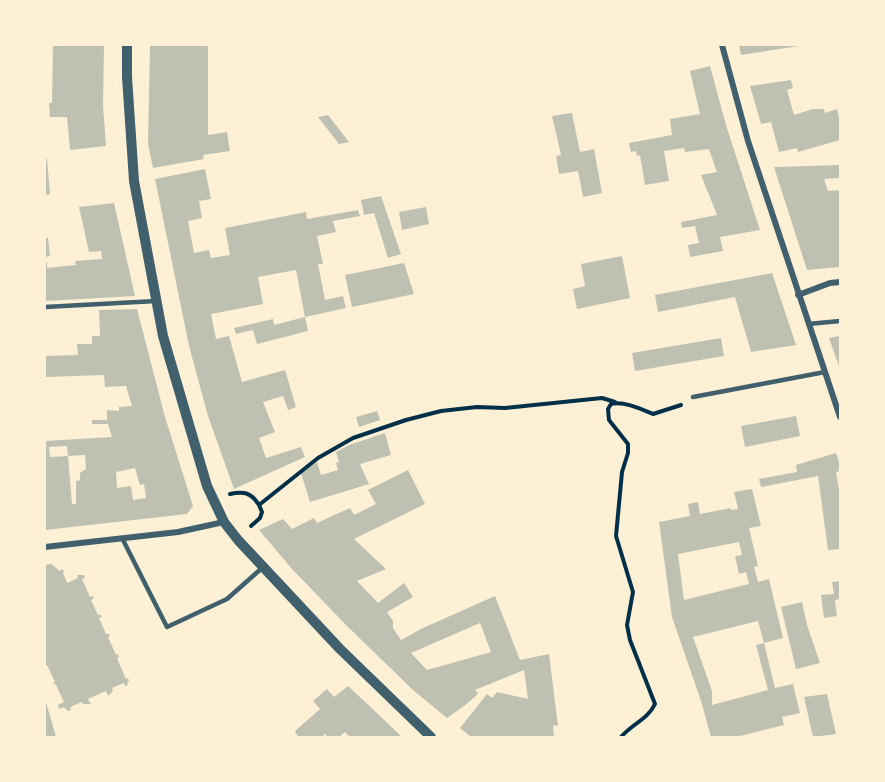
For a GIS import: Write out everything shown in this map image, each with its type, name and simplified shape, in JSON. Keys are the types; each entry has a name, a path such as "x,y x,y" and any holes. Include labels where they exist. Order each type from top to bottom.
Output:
{"street":[{"path":"128,45 127,77 134,181 156,301 163,336 213,502 224,522 263,567 340,649 431,737"},
{"path":"722,45 748,141 840,417"},
{"path":"798,295 830,282 840,282"},
{"path":"45,547 178,532 224,522"}],"lane":[{"path":"45,307 156,301"},
{"path":"808,324 840,321"},
{"path":"693,397 825,372"},
{"path":"122,538 167,627 227,599 263,567"}],"path":[{"path":"213,502 231,494 245,492 252,495 259,505 318,458 353,438 441,411 477,407 505,408 602,398 625,406 636,406 653,414 675,408 693,397"},
{"path":"615,402 608,409 609,420 628,444 628,453 622,472 616,536 633,592 627,625 630,640 655,704 651,713 621,737"}],"building":[{"path":"53,45 104,45 103,106 106,146 70,150 67,117 50,117"},
{"path":"150,45 208,45 208,135 227,132 230,151 203,155 204,159 153,168 148,144"},
{"path":"739,45 799,45 799,46 741,55"},
{"path":"710,66 726,125 760,230 720,237 723,251 690,257 688,245 699,243 695,226 682,228 681,222 717,215 701,175 717,172 709,149 685,152 684,148 664,151 669,181 645,185 640,155 637,156 636,151 631,152 629,143 672,135 670,119 700,114 690,71"},
{"path":"791,80 793,88 787,90 794,115 813,109 824,109 825,113 837,109 840,121 840,140 798,152 797,148 779,152 771,122 761,124 750,86"},
{"path":"572,113 580,152 594,149 602,193 583,197 578,171 559,174 556,156 561,155 552,116"},
{"path":"328,115 349,142 339,144 318,117"},
{"path":"45,159 47,159 50,194 45,195"},
{"path":"840,165 840,178 824,179 828,191 840,190 840,267 807,270 774,167"},
{"path":"205,169 211,199 199,201 202,218 188,221 194,253 209,250 211,258 230,255 225,228 306,212 307,219 358,210 360,216 333,221 336,232 317,236 323,264 318,264 325,300 343,296 346,308 305,317 296,270 258,277 263,304 211,314 216,339 229,336 242,382 285,370 296,407 288,410 283,396 263,402 275,432 259,438 266,458 301,447 305,457 234,489 208,416 189,346 155,179"},
{"path":"381,196 401,254 388,258 374,213 364,215 361,200"},
{"path":"114,203 135,296 45,301 45,262 47,262 47,268 76,265 75,261 102,259 101,251 89,252 79,207"},
{"path":"426,207 429,224 402,230 399,212"},
{"path":"45,238 48,238 50,256 45,257"},
{"path":"622,256 630,298 577,309 573,289 585,286 581,264"},
{"path":"404,263 414,294 352,307 345,275"},
{"path":"772,273 796,345 751,352 735,297 658,312 655,295"},
{"path":"137,309 165,417 193,506 187,514 45,530 45,441 112,437 108,424 92,424 92,420 107,420 107,410 119,411 119,407 132,406 126,386 105,387 104,375 45,377 45,356 78,355 77,344 92,344 92,336 100,336 99,310","holes":["67,446 68,456 50,457 49,447","85,455 86,469 80,473 80,480 76,481 76,504 72,504 68,456","135,468 140,485 144,484 146,498 133,500 131,486 117,488 116,472"]},
{"path":"305,317 308,331 257,344 253,330 236,334 234,328 273,319 274,325"},
{"path":"840,336 840,369 829,338"},
{"path":"721,338 724,356 635,371 632,353"},
{"path":"377,411 380,420 359,427 356,417"},
{"path":"796,416 800,436 745,447 741,426"},
{"path":"385,433 391,455 360,464 369,484 310,502 301,473 317,462 321,475 338,470 336,463 339,462 336,452 349,445"},
{"path":"836,453 840,465 840,471 836,472 840,495 840,549 828,550 818,476 761,487 759,479 797,472 796,465"},
{"path":"408,470 425,504 354,539 386,569 357,581 378,603 404,583 413,597 387,612 401,640 495,596 520,660 549,654 558,726 553,725 554,737 471,737 460,728 487,694 492,698 497,692 528,699 524,670 475,690 478,693 476,696 447,718 413,690 346,625 292,569 259,530 283,519 292,529 314,518 317,523 350,508 354,515 376,504 368,490","holes":["480,623 491,652 427,670 411,653"]},
{"path":"752,489 761,526 749,528 758,566 754,567 758,582 769,579 783,638 764,643 775,688 793,684 800,713 782,717 784,725 736,737 711,737 672,617 659,522 690,516 688,504 698,502 700,514 731,508 731,510 738,509 734,492","holes":["739,542 742,555 735,556 739,574 746,572 749,584 684,600 678,554","758,621 764,643 756,645 768,690 712,705 712,691 693,637"]},
{"path":"51,564 60,571 62,569 64,571 67,583 78,578 77,575 84,575 85,578 82,579 90,597 94,598 91,600 98,615 102,617 99,618 106,634 110,636 108,637 116,655 118,654 117,658 126,679 128,678 129,681 128,685 125,686 124,683 112,688 113,691 108,696 106,691 88,699 91,704 82,702 70,707 71,710 68,711 64,707 59,709 58,705 64,702 53,683 55,682 47,665 45,666 45,565"},
{"path":"840,581 840,599 835,600 837,616 824,618 821,595 834,594 832,582"},
{"path":"802,602 820,663 796,669 781,607"},
{"path":"348,686 402,737 350,737 345,732 339,737 328,737 325,734 322,737 298,737 295,731 320,709 313,701 327,689 334,697"},
{"path":"827,694 836,734 813,737 804,697"},
{"path":"46,702 56,737 45,737"}]}
